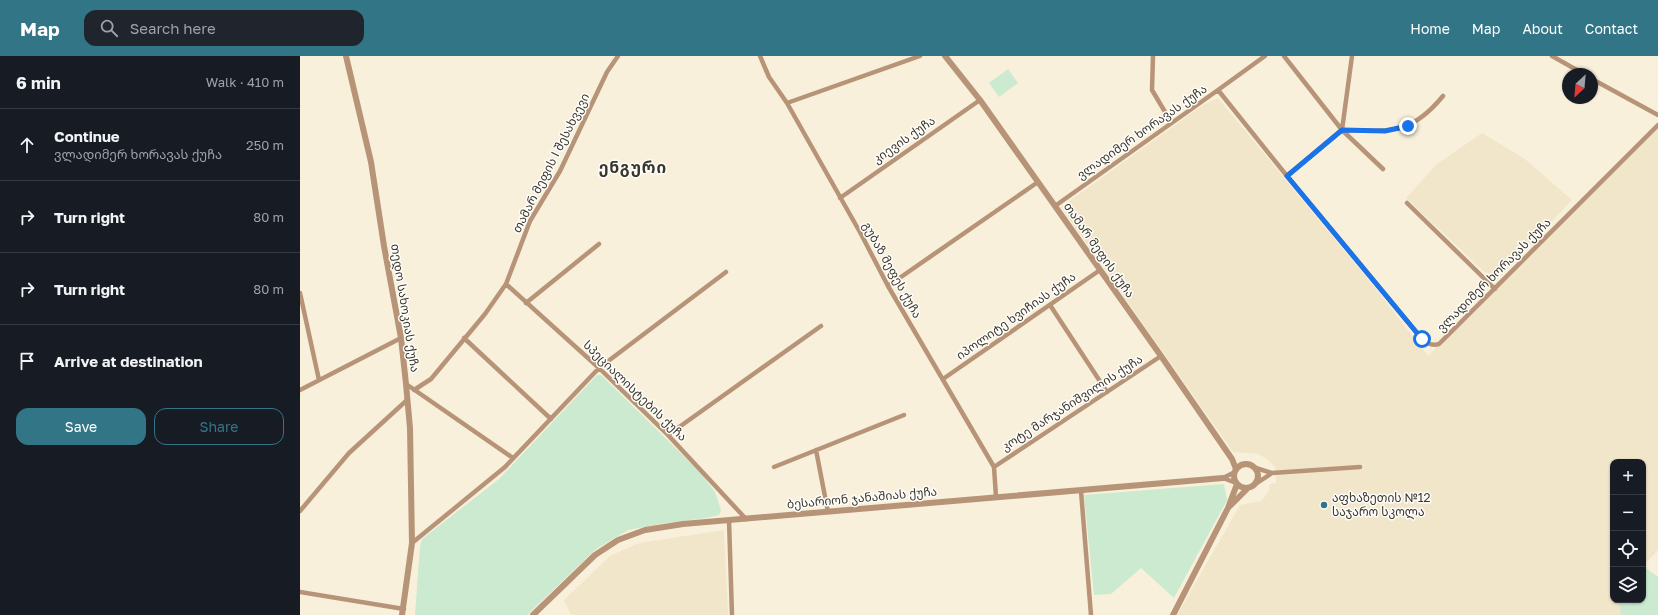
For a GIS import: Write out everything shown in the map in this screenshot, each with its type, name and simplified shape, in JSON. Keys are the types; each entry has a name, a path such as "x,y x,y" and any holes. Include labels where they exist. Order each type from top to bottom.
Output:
{"street":[{"name":"თედო სახოკიას ქუჩა","path":"346,56 371,162 384,246 401,338 406,384 406,402 410,428 412,543 403,612"},
{"name":"თამარ მეფის I შესახვევი","path":"414,390 431,379 485,314 506,284 530,221 560,171 607,72 618,56"},
{"name":"გუბაზ მეფეს ქუჩა","path":"760,56 769,77 787,103 840,198 862,234 888,286 994,467 996,497"},
{"path":"787,103 920,56"},
{"name":"თამარ მეფის ქუჩა","path":"945,56 980,100 1161,356 1232,459 1236,470"},
{"path":"1153,56 1152,90 1171,122"},
{"path":"1218,90 1265,56"},
{"path":"1284,56 1342,130 1383,169"},
{"path":"1342,130 1352,56"},
{"path":"1552,56 1573,68"},
{"path":"1598,81 1658,115"},
{"name":"ვლადიმერ ხორავას ქუჩა","path":"1055,206 1218,90 1422,339 1429,344 1439,344 1658,124"},
{"path":"1287,176 1342,130 1385,131 1408,126 1421,119 1443,96"},
{"name":"კიევის ქუჩა","path":"840,198 980,100"},
{"path":"888,286 1038,182"},
{"path":"1407,203 1495,289"},
{"path":"526,303 599,244"},
{"name":"იპოლიტე ხვიჩიას ქუჩა","path":"943,378 1100,270"},
{"path":"412,543 505,467 599,368 726,272"},
{"name":"სპეციალისტების ქუჩა","path":"506,284 599,368 668,435 746,519"},
{"path":"300,293 319,380"},
{"path":"1050,305 1108,392"},
{"path":"668,435 821,326"},
{"path":"300,390 401,338"},
{"path":"464,338 551,419"},
{"name":"კოტე მარჯანიშვილის ქუჩა","path":"994,467 1161,356"},
{"path":"406,384 513,458"},
{"path":"300,511 349,453 406,402"},
{"path":"774,467 904,416"},
{"path":"816,450 828,512"},
{"path":"1232,459 1272,472 1360,467"},
{"path":"1223,478 1241,465 1247,464"},
{"path":"1256,468 1259,475 1257,482"},
{"path":"1173,615 1228,508 1237,483 1234,477 1236,470"},
{"path":"1228,508 1248,488 1272,472"},
{"path":"1223,478 1237,483 1242,487 1248,488"},
{"name":"ბესარიონ ჯანაშიას ქუჩა","path":"534,615 595,555 618,540 645,530 683,524 1223,478"},
{"path":"1081,491 1091,615"},
{"path":"729,520 732,615"},
{"path":"300,592 403,612"}],"shaded area":[{"path":"1218,98 1380,294 1428,356 1658,128 1658,550 1646,563 1646,459 1610,459 1610,603 1619,603 1621,615 1177,615 1240,505 1260,501 1269,490 1270,484 1276,483 1275,467 1267,459 1258,454 1233,452 1061,207 1203,105"},
{"path":"1482,133 1525,159 1572,200 1495,282 1406,198 1437,164"},
{"path":"724,530 728,615 571,615 564,600 610,556 639,543"}],"green space":[{"path":"1008,69 1018,83 999,97 989,83"},
{"path":"597,375 601,375 700,472 715,492 721,510 719,515 628,530 596,549 527,615 415,615 420,546 422,539 499,479"},
{"path":"1224,484 1227,500 1174,598 1141,568 1111,594 1094,595 1084,495"},
{"path":"1646,568 1658,577 1658,615 1621,615 1619,603 1646,603"}],"place":[{"name":"აფხაზეთის №12 საჯარო სკოლა","path":"1324,505"}],"district":[{"name":"ენგური","path":"633,167"}],"route":[{"path":"1408,126 1385,131 1342,130 1287,176 1422,339"}]}
